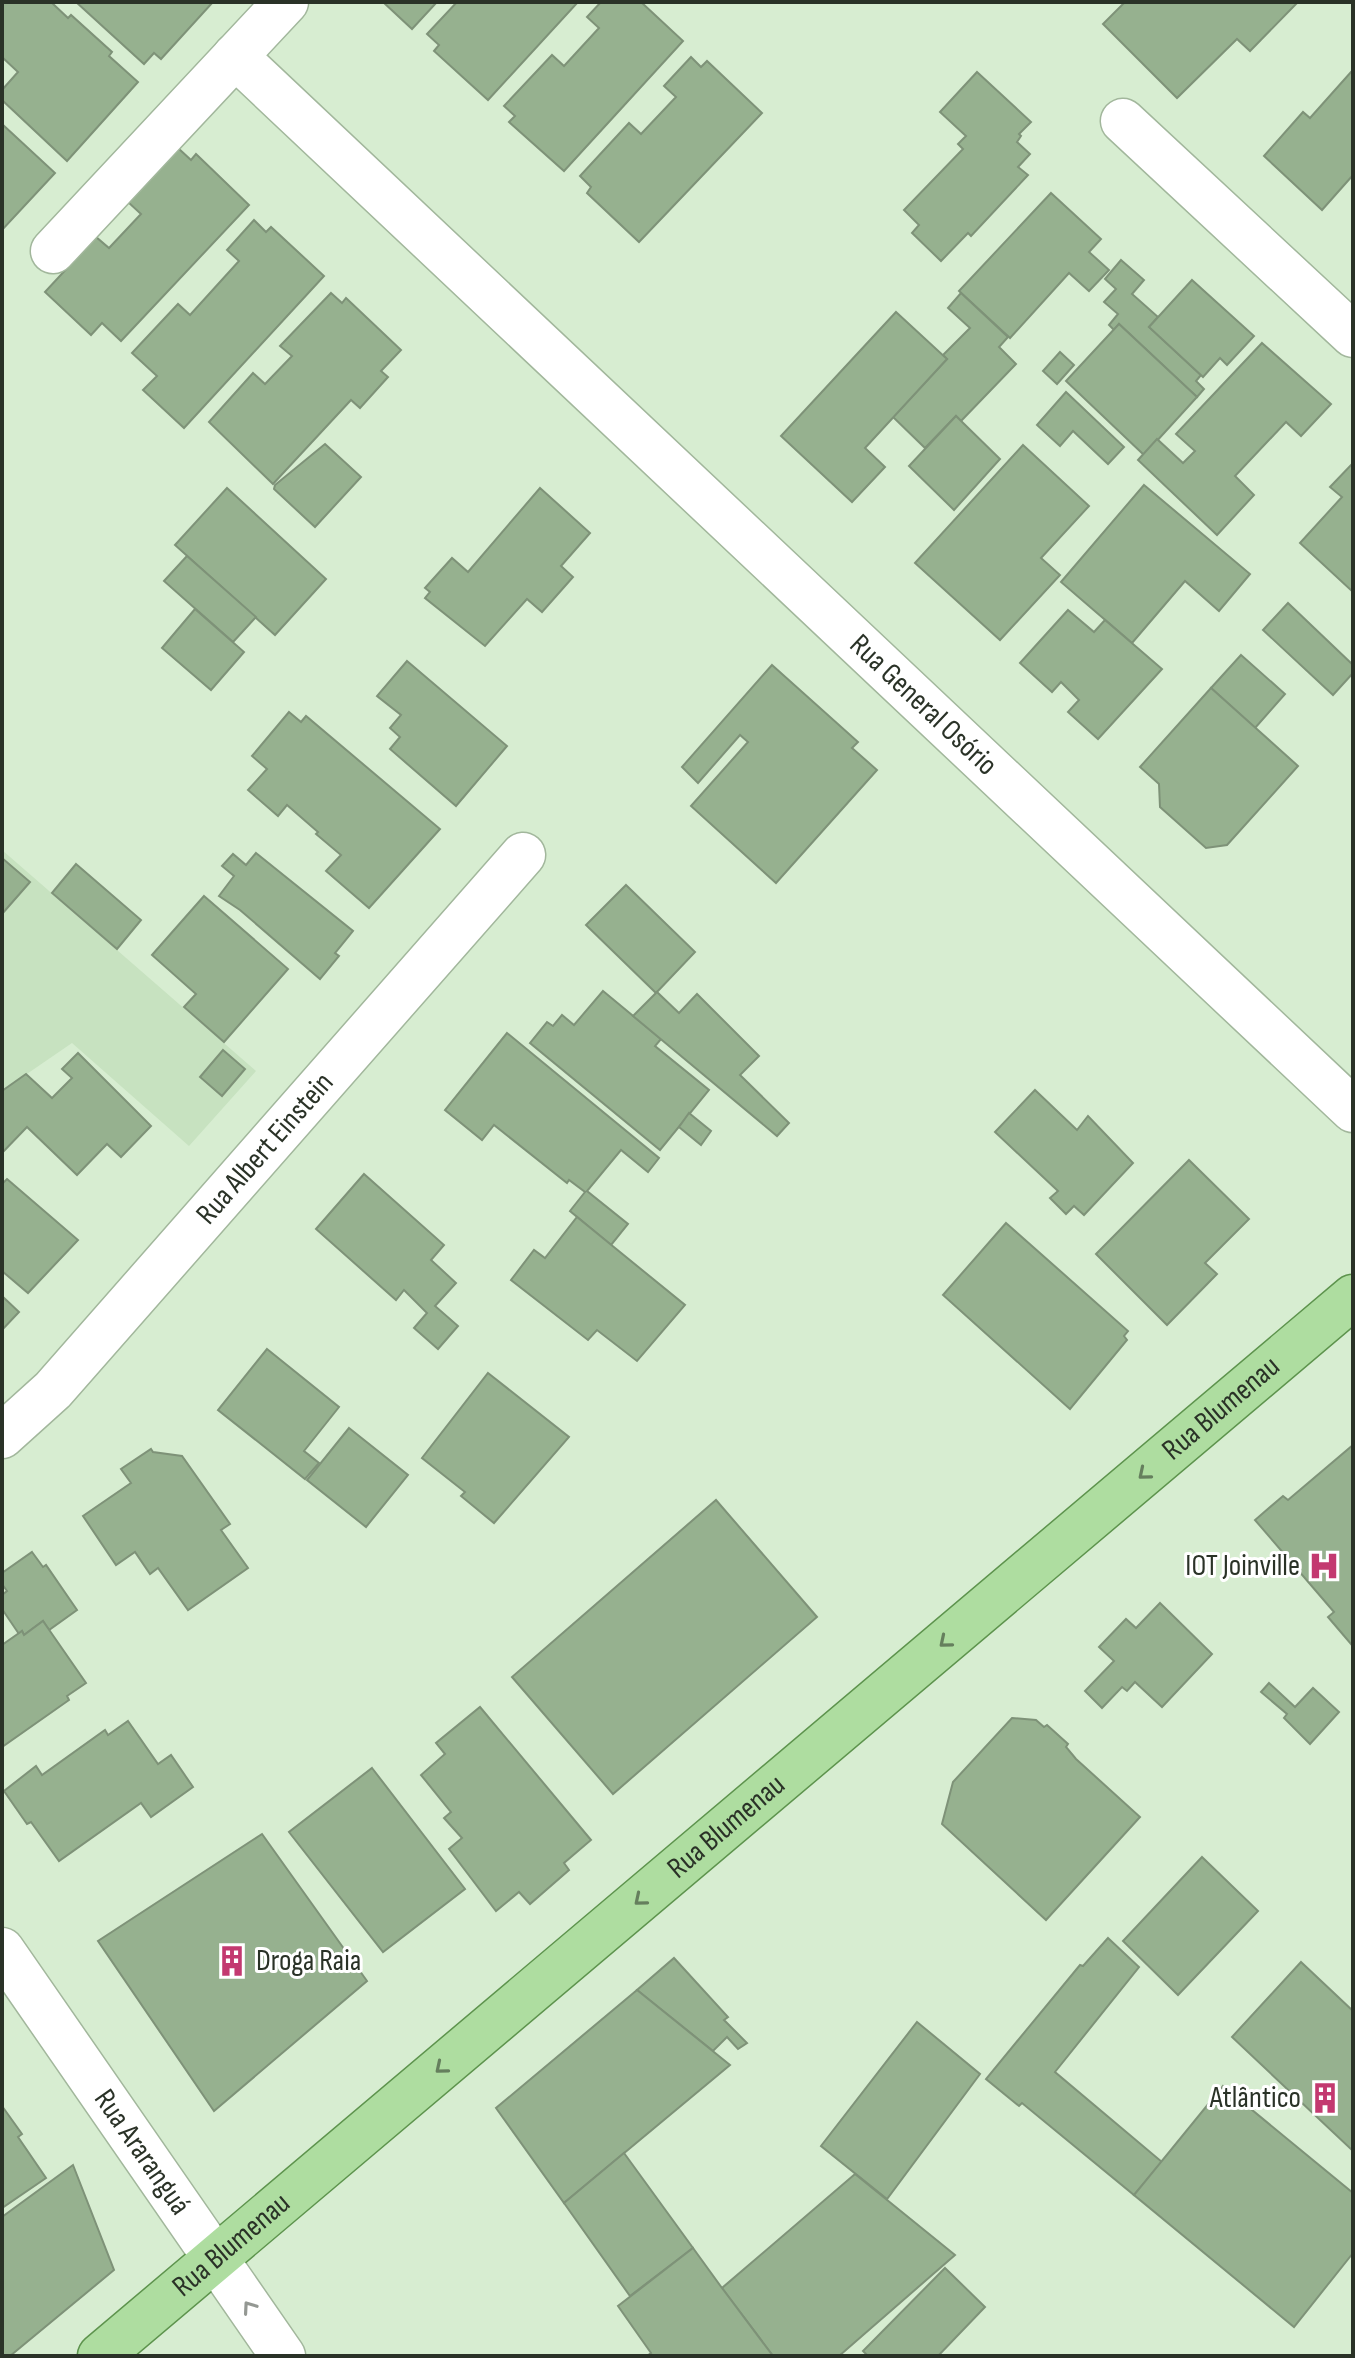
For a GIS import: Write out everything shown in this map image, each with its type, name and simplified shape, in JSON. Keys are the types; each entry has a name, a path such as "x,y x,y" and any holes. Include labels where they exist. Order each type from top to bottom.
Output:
{"main road":[{"name":"Rua Blumenau","path":"100,2356 1353,1297"}],"street":[{"path":"53,251 286,2"},
{"name":"Rua General Osório","path":"235,56 1353,1110"},
{"path":"1123,121 1353,335"},
{"name":"Rua Albert Einstein","path":"2,1436 53,1390 523,855"},
{"name":"Rua Araranguá","path":"2,1950 283,2356"}],"shaded area":[{"path":"2,850 256,1071 189,1146 72,1043 2,1091"}],"building":[{"path":"2,2 51,2 68,18 71,15 112,52 109,56 138,82 67,161 2,100 2,90 18,72 2,57"},
{"path":"76,2 213,2 161,59 154,53 144,64"},
{"path":"383,2 437,2 412,29"},
{"path":"457,2 578,2 488,100 434,51 439,45 427,34"},
{"path":"601,2 641,2 683,41 564,171 509,122 515,116 504,106 552,55 564,66 599,28 587,17"},
{"path":"1125,2 1298,2 1250,51 1237,39 1177,98 1103,24"},
{"path":"691,57 701,67 707,61 762,113 639,242 587,193 591,187 580,176 629,123 641,134 676,97 664,86"},
{"path":"977,72 1031,122 1019,134 1021,136 1017,142 1030,154 1018,167 1028,175 971,236 968,233 941,261 912,233 919,225 904,210 963,149 958,144 966,136 940,112"},
{"path":"1351,72 1353,175 1322,210 1264,156 1303,112 1310,118"},
{"path":"2,124 55,173 2,230"},
{"path":"178,148 191,160 196,154 249,205 121,341 102,323 91,335 45,292 96,237 109,248 141,214 128,202"},
{"path":"1051,193 1101,239 1089,252 1109,270 1089,291 1069,273 1010,338 959,291"},
{"path":"254,220 266,232 271,227 324,276 184,428 143,390 157,376 132,353 178,304 190,315 239,261 227,250"},
{"path":"1121,260 1144,280 1132,294 1158,317 1149,327 1201,375 1196,381 1204,389 1197,397 1119,324 1114,330 1109,325 1118,314 1104,302 1116,289 1105,279"},
{"path":"1192,280 1254,336 1227,365 1220,358 1203,377 1149,327"},
{"path":"331,293 342,303 346,298 401,350 381,371 388,377 360,408 351,400 273,484 209,422 253,373 265,384 292,356 280,346"},
{"path":"961,293 1008,337 999,347 1016,364 961,421 956,416 925,448 893,417 947,359 943,355 970,328 948,308"},
{"path":"896,312 947,359 865,448 885,467 852,502 781,436"},
{"path":"1119,324 1197,397 1144,455 1066,381"},
{"path":"1262,343 1331,404 1301,436 1286,422 1235,476 1254,495 1217,535 1138,460 1157,439 1183,463 1195,451 1176,434"},
{"path":"1060,352 1074,365 1057,384 1043,371"},
{"path":"1066,392 1124,447 1108,464 1073,431 1060,446 1037,425"},
{"path":"956,416 1000,459 954,510 909,466"},
{"path":"325,444 361,477 315,527 274,489"},
{"path":"1023,445 1089,506 1041,558 1060,575 1000,640 915,563"},
{"path":"1353,463 1353,592 1300,543 1342,497 1330,487"},
{"path":"1144,485 1250,574 1219,611 1185,581 1132,643 1061,582"},
{"path":"227,488 326,579 275,635 175,545"},
{"path":"540,488 590,533 561,566 573,577 542,612 527,599 485,646 425,598 430,592 425,588 452,558 468,572"},
{"path":"187,556 256,617 233,642 164,581"},
{"path":"1288,603 1353,665 1353,673 1333,695 1263,630"},
{"path":"195,609 244,652 211,690 162,648"},
{"path":"1068,610 1094,632 1105,620 1162,669 1098,739 1068,712 1079,700 1061,682 1052,692 1020,663"},
{"path":"1241,655 1285,694 1255,728 1211,688"},
{"path":"407,661 507,746 456,806 390,749 400,737 390,728 401,715 377,696"},
{"path":"772,665 858,742 852,748 877,770 776,883 691,806 748,742 740,735 698,783 682,767"},
{"path":"1211,688 1298,766 1227,845 1206,848 1160,807 1159,784 1140,767"},
{"path":"289,712 301,722 306,716 440,829 369,908 326,871 341,855 316,834 318,832 287,805 278,816 248,790 267,769 252,756"},
{"path":"256,853 353,931 335,953 339,956 320,979 240,910 219,896 234,876 222,866 233,854 246,865"},
{"path":"2,858 30,882 2,914"},
{"path":"76,864 141,920 117,949 52,893"},
{"path":"626,885 695,952 656,993 586,925"},
{"path":"204,896 288,969 224,1042 184,1007 196,994 152,955"},
{"path":"603,991 661,1039 655,1046 709,1090 660,1150 530,1043 547,1022 553,1026 562,1015 574,1025"},
{"path":"657,992 679,1013 697,994 759,1056 740,1075 789,1123 777,1136 633,1016"},
{"path":"507,1033 659,1158 648,1172 621,1150 587,1191 628,1224 611,1245 570,1211 585,1192 569,1180 567,1183 494,1125 482,1140 445,1110"},
{"path":"223,1050 245,1069 222,1096 200,1077"},
{"path":"78,1053 151,1126 121,1157 107,1144 77,1175 27,1127 2,1153 2,1091 26,1074 52,1098 72,1078 62,1069"},
{"path":"1035,1090 1077,1130 1088,1116 1133,1163 1084,1215 1074,1206 1066,1214 1050,1198 1058,1191 995,1132"},
{"path":"689,1113 711,1131 701,1145 679,1127"},
{"path":"1189,1160 1249,1219 1205,1263 1217,1274 1167,1325 1096,1254"},
{"path":"364,1174 444,1245 431,1260 456,1283 435,1306 458,1326 438,1349 414,1328 427,1313 404,1290 396,1300 316,1229"},
{"path":"7,1179 78,1240 28,1293 2,1271 2,1184"},
{"path":"577,1217 685,1305 637,1361 597,1330 588,1340 511,1280 534,1250 545,1258"},
{"path":"1006,1223 1128,1331 1124,1336 1127,1340 1070,1409 943,1295"},
{"path":"2,1296 19,1312 2,1330"},
{"path":"267,1349 339,1407 304,1451 319,1463 305,1479 218,1410"},
{"path":"488,1373 569,1437 494,1523 461,1496 465,1492 422,1458"},
{"path":"349,1428 408,1475 366,1527 307,1480"},
{"name":"IOT Joinville","path":"1353,1445 1351,1644 1328,1617 1334,1612 1255,1520 1283,1496 1288,1500"},
{"path":"151,1449 153,1452 182,1456 230,1524 221,1530 248,1568 188,1610 158,1568 150,1574 135,1552 116,1565 83,1516 131,1483 121,1469"},
{"path":"716,1500 817,1617 613,1794 512,1677"},
{"path":"32,1552 43,1567 46,1565 77,1610 49,1630 43,1621 24,1635 22,1631 19,1634 2,1609 2,1595 7,1591 2,1584 2,1573"},
{"path":"1160,1603 1212,1654 1162,1707 1135,1682 1127,1691 1122,1687 1102,1708 1085,1691 1114,1661 1099,1647 1126,1619 1136,1628"},
{"path":"43,1621 86,1683 67,1696 69,1700 2,1747 2,1645 22,1631 24,1635"},
{"path":"1269,1683 1295,1707 1313,1688 1339,1712 1310,1744 1284,1718 1287,1714 1261,1692"},
{"path":"480,1707 591,1840 564,1863 569,1870 530,1904 519,1892 496,1911 449,1849 462,1838 444,1818 451,1812 421,1775 445,1754 436,1743"},
{"path":"1012,1718 1036,1720 1044,1727 1047,1725 1068,1744 1066,1747 1076,1759 1140,1817 1046,1920 942,1824 953,1782"},
{"path":"128,1721 158,1764 171,1755 193,1787 151,1817 141,1803 59,1861 4,1791 36,1766 42,1775 105,1730 108,1735"},
{"path":"372,1768 465,1889 383,1952 289,1832"},
{"name":"Droga Raia","path":"262,1834 367,1981 214,2111 98,1941"},
{"path":"1202,1857 1258,1911 1178,1995 1123,1941"},
{"path":"1108,1938 1139,1967 1055,2072 1162,2162 1134,2195 1022,2103 1019,2106 986,2079 1080,1965 1083,1966"},
{"path":"674,1958 728,2017 724,2020 747,2043 738,2049 727,2037 713,2051 637,1990"},
{"name":"Atlântico","path":"1301,1962 1353,2011 1353,2151 1232,2037"},
{"path":"637,1990 730,2065 564,2203 496,2108"},
{"path":"917,2022 980,2074 887,2199 821,2146"},
{"path":"1223,2086 1353,2193 1353,2253 1294,2327 1134,2195"},
{"path":"2,2106 22,2134 18,2137 46,2178 2,2208"},
{"path":"624,2153 693,2248 630,2296 564,2203"},
{"path":"73,2165 114,2270 10,2356 2,2356 2,2217"},
{"path":"855,2174 955,2255 839,2356 773,2356 722,2288"},
{"path":"693,2248 773,2356 647,2356 651,2353 618,2306"},
{"path":"945,2268 985,2307 938,2356 868,2356 863,2351"}],"place":[{"name":"IOT Joinville","path":"1324,1566"},
{"name":"Droga Raia","path":"232,1961"},
{"name":"Atlântico","path":"1325,2098"}]}
